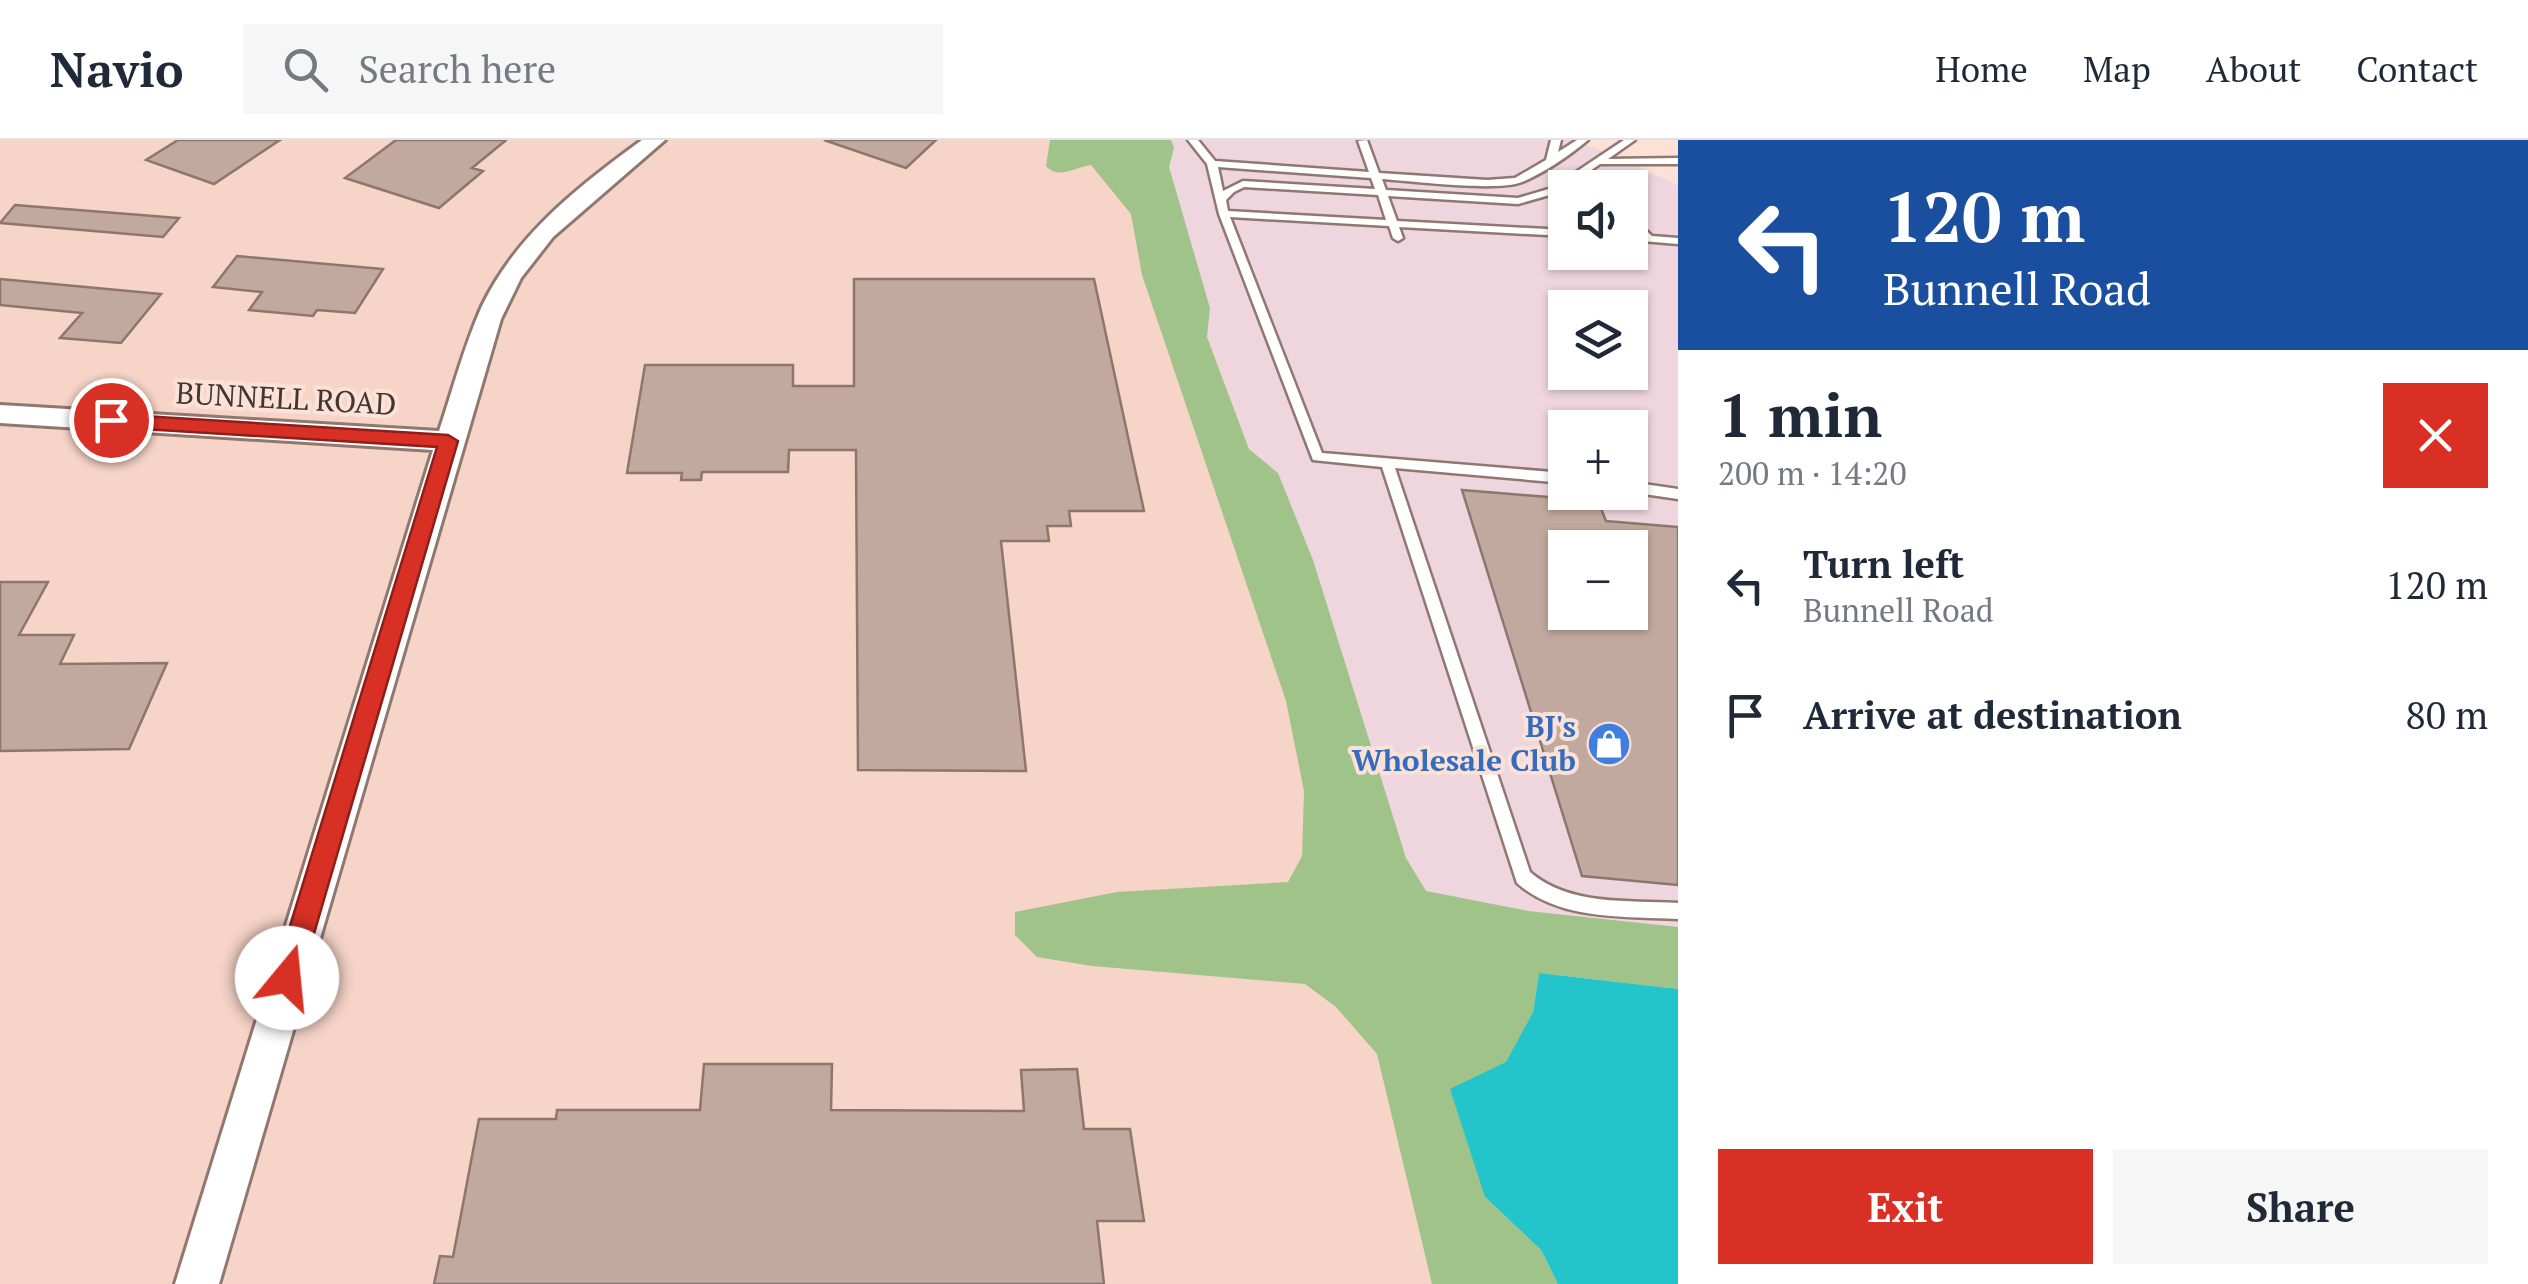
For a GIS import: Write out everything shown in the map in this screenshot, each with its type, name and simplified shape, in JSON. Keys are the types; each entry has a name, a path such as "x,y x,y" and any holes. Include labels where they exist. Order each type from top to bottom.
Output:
{"street":[{"path":"197,1284 448,441 495,304 510,279 572,205 656,140"},
{"name":"BUNNELL ROAD","path":"0,414 448,441"}],"lane":[{"path":"1193,140 1212,164 1222,207 1317,456 1548,476"},
{"path":"1550,162 1556,140"},
{"path":"1212,164 1486,183 1517,180 1584,140"},
{"path":"1588,170 1630,140"},
{"path":"1363,141 1398,238"},
{"path":"1602,162 1678,161"},
{"path":"1222,207 1230,190 1243,184 1518,201 1548,193"},
{"path":"1222,207 1393,224 1548,232"},
{"path":"1648,238 1678,241"},
{"path":"1386,461 1524,876 1533,889 1556,900 1678,911"},
{"path":"1648,490 1678,494"}],"shaded area":[{"path":"0,140 1113,140 1149,182 1266,493 1513,1284 0,1284"},
{"path":"1113,140 1576,140 1644,170 1548,170 1548,270 1648,270 1648,172 1678,185 1678,989 1408,958 1266,493 1149,182"}],"green space":[{"path":"1050,140 1171,140 1174,148 1169,167 1210,308 1207,337 1249,449 1278,473 1313,560 1406,858 1426,891 1528,911 1678,927 1678,989 1539,973 1533,1012 1506,1063 1485,1197 1541,1250 1558,1284 1432,1284 1377,1054 1336,1007 1305,984 1092,966 1037,957 1015,935 1015,912 1117,892 1288,882 1302,856 1304,791 1286,701 1142,275 1131,214 1091,165 1061,172 1046,166"}],"water":[{"path":"1539,973 1678,989 1678,1284 1558,1284 1541,1250 1485,1197 1450,1089 1506,1062 1533,1012"}],"building":[{"path":"178,140 280,140 214,184 146,160"},
{"path":"396,140 505,141 472,168 483,171 439,208 345,178"},
{"path":"824,140 936,140 906,168"},
{"path":"15,205 179,218 163,237 0,223"},
{"path":"237,256 383,269 355,313 317,310 313,316 249,310 262,292 213,287"},
{"path":"0,279 161,294 121,343 60,338 82,313 0,305"},
{"path":"854,279 1094,279 1144,511 1069,511 1071,526 1047,526 1049,541 1001,541 1026,771 858,770 856,450 789,450 788,472 702,472 701,480 681,480 682,473 627,473 645,365 793,365 793,386 854,386"},
{"name":"BJ's Wholesale Club","path":"1462,490 1548,497 1548,510 1602,510 1606,521 1678,527 1678,885 1582,876"},
{"path":"0,582 48,582 19,635 74,635 60,664 167,663 129,749 0,751"},
{"path":"704,1064 832,1064 831,1110 1024,1111 1021,1070 1077,1069 1084,1129 1130,1129 1144,1221 1097,1221 1104,1284 434,1284 440,1256 453,1257 479,1119 556,1119 557,1110 700,1110"}],"place":[{"name":"BJ's Wholesale Club","path":"1609,744"}],"route":[{"path":"111,420 448,441 287,978"}]}
